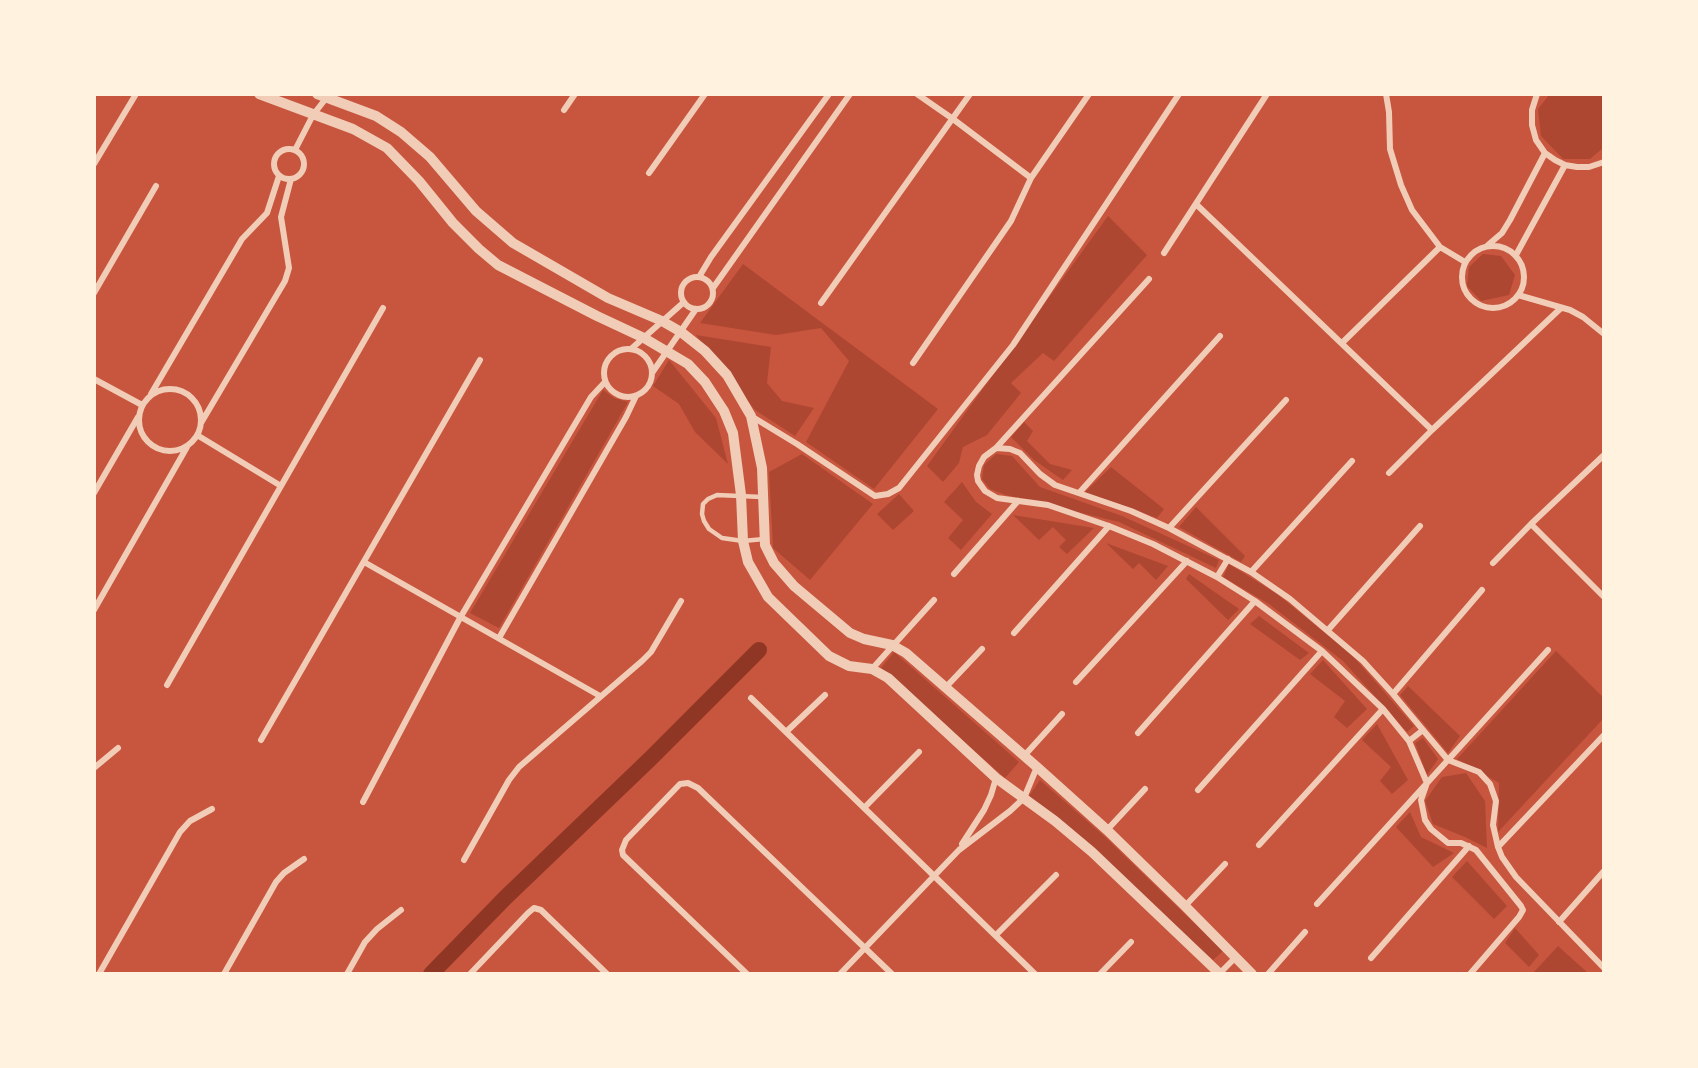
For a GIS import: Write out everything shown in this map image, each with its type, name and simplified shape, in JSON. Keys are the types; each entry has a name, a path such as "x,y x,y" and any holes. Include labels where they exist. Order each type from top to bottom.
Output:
{"street":[{"path":"94,164 136,94"},
{"path":"259,94 353,129 387,148 419,181 453,223 478,249 498,265 644,338 688,364 705,382 723,411 733,433 741,495 743,541 748,562 768,597 829,656 849,666 872,669 888,678 996,778 1055,821 1092,852 1220,973 1236,957"},
{"path":"564,110 574,94"},
{"path":"649,173 705,94"},
{"path":"699,277 829,94"},
{"path":"713,288 850,94"},
{"path":"917,94 1031,178"},
{"path":"821,303 970,94"},
{"path":"913,363 1011,221 1031,178 1089,94"},
{"path":"751,416 875,496 888,494 900,488 1013,345 1179,94"},
{"path":"1164,253 1267,94"},
{"path":"1386,94 1389,112 1389,149 1412,210 1440,247 1465,262"},
{"path":"1537,94 1532,110 1532,125 1536,140 1545,153 1565,165 1577,167 1589,167 1604,162"},
{"path":"295,150 324,96 376,116 401,132 430,157 476,211 513,243 608,298 662,321 681,332 705,351 727,375 751,416 762,468 765,545 774,563 794,586 850,633 892,645 906,652 1107,830 1252,974"},
{"path":"288,149 295,150 302,156 304,164 301,174 297,178 284,179 279,176 274,166 277,155 288,149"},
{"path":"1488,245 1508,248 1522,264 1524,274 1523,285 1518,295 1508,304 1495,309 1482,307 1470,300 1463,289 1461,276 1465,262 1474,251 1488,245 1502,233 1545,153"},
{"path":"1516,255 1565,165"},
{"path":"94,493 138,417 142,405 151,394 242,239 267,213 279,176"},
{"path":"94,610 285,281 289,268 281,217 291,179"},
{"path":"94,293 156,186"},
{"path":"1197,205 1432,430"},
{"path":"267,213 281,217"},
{"path":"1342,343 1440,247"},
{"path":"699,277 708,280 713,288 714,293 706,307 691,308 681,296 683,285 688,280 699,277"},
{"path":"1149,279 996,448 984,457 979,466 978,481 985,491 997,498 1048,505 1109,526 1153,544 1217,577 1255,601 1322,651 1383,710 1410,741 1427,783 1421,800 1425,820 1431,829 1448,843 1461,843 1469,846 1483,857 1521,906 1519,917 1470,974"},
{"path":"1518,295 1583,317 1604,334"},
{"path":"631,349 684,302"},
{"path":"167,685 383,308"},
{"path":"1389,473 1561,308"},
{"path":"652,373 644,355 631,349 612,354 603,372 610,390 627,398 636,396 648,387 652,373 696,309"},
{"path":"1079,493 1220,336"},
{"path":"261,740 480,360"},
{"path":"94,379 142,405"},
{"path":"363,802 460,618 591,397 605,382"},
{"path":"151,394 162,389 174,388 185,392 195,400 200,411 201,423"},
{"path":"499,638 625,420 636,396"},
{"path":"1169,528 1286,400"},
{"path":"138,417 140,431 147,443 159,450 174,452 187,447"},
{"path":"197,435 280,486"},
{"path":"996,448 1004,447 1020,453 1040,474 1056,485 1131,511 1228,559 1290,599 1328,630 1393,694 1448,760 1479,772 1490,784 1496,801 1493,825 1498,848 1516,877 1604,968"},
{"path":"1493,564 1531,524 1604,455"},
{"path":"1251,572 1352,461"},
{"path":"954,574 1018,501"},
{"path":"1531,524 1604,597"},
{"path":"1014,633 1109,526"},
{"path":"1328,630 1420,526"},
{"path":"1217,577 1228,559"},
{"path":"1076,682 1187,561"},
{"path":"363,562 600,696"},
{"path":"1393,694 1482,590"},
{"path":"872,669 934,600"},
{"path":"464,860 519,766 651,652 681,601"},
{"path":"1138,734 1255,601"},
{"path":"946,687 982,649"},
{"path":"1317,904 1548,650"},
{"path":"1198,790 1322,651"},
{"path":"786,732 825,695"},
{"path":"752,698 1035,974"},
{"path":"1258,845 1383,710"},
{"path":"1024,756 1062,714"},
{"path":"1410,741 1423,730"},
{"path":"1498,848 1604,735"},
{"path":"94,768 118,748"},
{"path":"864,808 919,752"},
{"path":"958,850 1024,798 1037,767"},
{"path":"840,974 958,850 984,810 996,778"},
{"path":"747,974 623,855 621,850 626,840 680,784 688,783 699,788 892,974"},
{"path":"1107,830 1145,789"},
{"path":"99,974 180,832 190,821 212,809"},
{"path":"1371,958 1469,846"},
{"path":"224,974 276,882 304,859"},
{"path":"1185,906 1225,864"},
{"path":"1559,922 1604,871"},
{"path":"996,936 1056,874"},
{"path":"470,974 534,908 541,910 607,974"},
{"path":"347,974 365,942 401,910"},
{"path":"1268,974 1305,932"},
{"path":"1100,974 1131,942"}],"lane":[{"path":"763,497 717,495 703,504 702,513 704,522 714,534 722,538 743,541 764,539"}],"shaded area":[{"path":"1549,95 1603,95 1603,148 1590,159 1563,159 1541,136 1538,109"},
{"path":"1108,216 1147,255 1054,361 1043,353 1011,383 1021,393 987,435 963,447 959,463 943,482 927,466"},
{"path":"1483,254 1501,256 1515,275 1509,295 1481,301 1467,286 1469,267"},
{"path":"743,264 938,409 874,489 806,442 849,361 821,328 776,335 700,323"},
{"path":"696,335 771,347 767,383 782,401 814,408 795,436 755,410"},
{"path":"669,360 716,418 728,464 695,432 679,404 653,386"},
{"path":"603,390 614,398 628,402 499,628 470,613"},
{"path":"1024,422 1033,431 1027,441 1050,464 1072,470 1063,480 1034,460 1011,437"},
{"path":"802,454 873,504 810,580 773,548 769,472"},
{"path":"996,454 1012,456 1040,487 1122,516 1219,560 1216,568 1119,522 1006,495 990,489 982,479 984,465"},
{"path":"1111,467 1164,509 1157,518 1085,492"},
{"path":"962,482 976,502 992,514 961,550 948,538 963,520 944,502"},
{"path":"899,494 914,511 893,530 877,514"},
{"path":"1196,507 1245,556 1241,562 1179,527"},
{"path":"1013,515 1094,528 1067,554 1059,547 1066,540 1053,527 1039,540"},
{"path":"1106,543 1168,566 1156,580 1139,563 1133,569"},
{"path":"1229,564 1277,594 1351,654 1414,726 1407,732 1343,661 1269,604 1223,577"},
{"path":"1189,574 1239,609 1228,620 1186,579"},
{"path":"1259,616 1309,653 1300,660 1250,624"},
{"path":"1556,651 1603,697 1603,719 1498,832 1499,783 1457,759"},
{"path":"894,652 1019,762 1005,778 881,668"},
{"path":"1323,660 1367,709 1347,728 1334,717 1345,701 1310,674"},
{"path":"1408,686 1460,736 1448,753 1400,695"},
{"path":"1377,724 1408,780 1392,794 1380,781 1391,767 1362,740"},
{"path":"1423,738 1438,759 1427,775 1415,743"},
{"path":"1466,773 1485,801 1487,848 1433,824 1425,801 1442,777"},
{"path":"1040,780 1103,835 1223,951 1213,960 1029,796"},
{"path":"1410,812 1421,837 1454,853 1433,867 1396,827"},
{"path":"1467,861 1507,906 1494,919 1452,877"},
{"path":"1515,928 1539,955 1529,967 1505,943"},
{"path":"1558,946 1588,973 1533,973"}],"waterway":[{"path":"431,974 505,898 650,759 759,650"}]}
